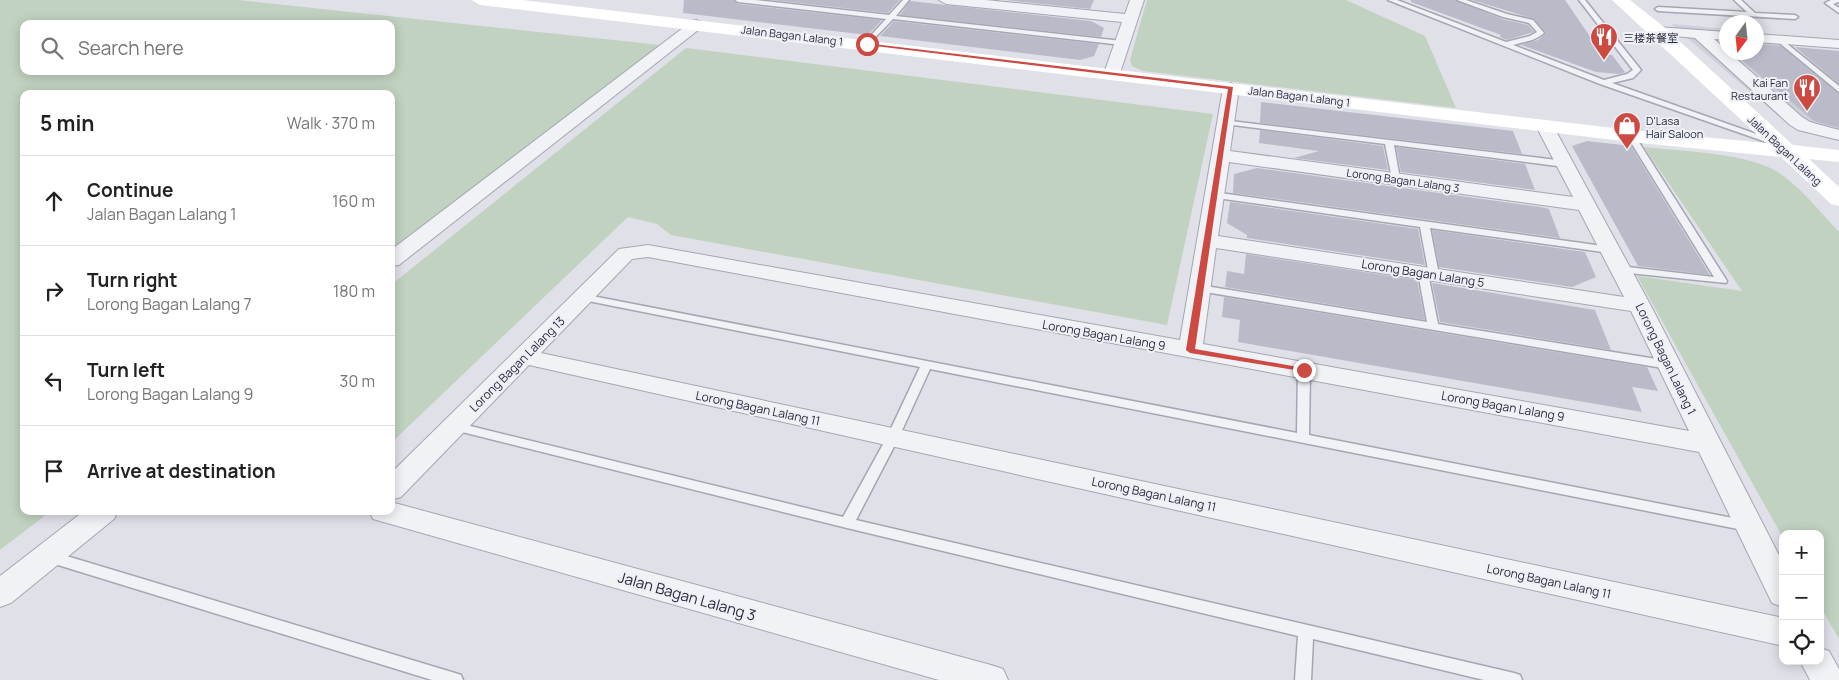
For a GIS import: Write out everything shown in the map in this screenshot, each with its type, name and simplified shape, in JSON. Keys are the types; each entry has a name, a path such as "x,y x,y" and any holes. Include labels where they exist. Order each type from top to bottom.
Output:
{"main road":[{"name":"Jalan Bagan Lalang 1","path":"480,0 698,24 1631,136 1690,142 1784,147 1839,156"},
{"name":"Jalan Bagan Lalang","path":"1620,0 1658,31 1835,195"},
{"path":"1734,103 1787,132 1836,140"},
{"path":"1690,142 1751,156 1835,195"}],"street":[{"path":"946,0 1130,19"},
{"path":"1112,73 1137,0"},
{"path":"395,257 698,24"},
{"path":"1658,31 1719,35"},
{"path":"1699,34 1796,121 1836,140"},
{"path":"1764,38 1839,44"},
{"path":"1190,350 1231,88"},
{"name":"Lorong Bagan Lalang 1","path":"1546,126 1640,306 1779,586"},
{"name":"Lorong Bagan Lalang 3","path":"1219,155 1586,205"},
{"name":"Lorong Bagan Lalang 5","path":"1206,240 1640,306"},
{"name":"Lorong Bagan Lalang 13","path":"395,486 525,357 626,253 648,251"},
{"name":"Lorong Bagan Lalang 9","path":"648,251 1708,444"},
{"name":"Lorong Bagan Lalang 11","path":"525,357 1779,631"},
{"name":"Jalan Bagan Lalang 3","path":"395,514 991,680"},
{"path":"0,594 99,515"},
{"path":"1819,665 1826,680"}],"lane":[{"path":"738,0 1122,43"},
{"path":"867,44 906,0"},
{"path":"1391,0 1603,82 1784,147"},
{"path":"1460,0 1505,16 1531,21 1541,33 1532,38 1506,44"},
{"path":"1582,0 1637,70 1630,76 1603,82"},
{"path":"1737,0 1753,14"},
{"path":"1838,0 1828,3 1839,11"},
{"path":"1658,8 1795,17"},
{"path":"1778,39 1839,90"},
{"path":"1225,122 1566,164"},
{"path":"1213,195 1425,225 1615,259 1722,281 1631,136"},
{"path":"1389,143 1396,179"},
{"path":"1425,225 1434,327"},
{"path":"1199,288 1669,365"},
{"path":"582,298 927,364 1749,527"},
{"path":"847,523 893,437 927,364"},
{"path":"1302,439 1304,370"},
{"path":"454,426 847,523 1514,680"},
{"path":"47,556 455,680"},
{"path":"1303,680 1306,632"}],"shaded area":[{"path":"1671,24 1719,28 1719,60 1764,60 1764,33 1766,33 1839,87 1839,140 1788,124"}],"green space":[{"path":"0,0 238,0 660,45 395,248 395,90 20,90 20,515 46,515 0,550"},
{"path":"1147,0 1346,0 1425,36 1456,108 1143,71 1132,66 1130,60"},
{"path":"686,48 1213,114 1167,325 671,235 657,224 628,217 395,439 395,282"},
{"path":"1644,147 1716,154 1754,162 1770,168 1782,175 1797,188 1839,232 1839,639 1824,613 1824,530 1779,531 1637,276 1742,291"}],"building":[{"path":"684,0 733,0 738,4 882,20 868,35 683,13"},
{"path":"772,0 900,0 888,13"},
{"path":"1005,0 1094,0 1090,9"},
{"path":"1411,0 1455,0 1502,19 1528,25 1534,32 1507,40 1500,37 1501,35 1411,2"},
{"path":"1472,0 1565,0 1602,54 1612,55 1625,72 1619,74 1596,72 1521,45 1538,40 1546,33 1534,19"},
{"path":"910,1 1091,21 1104,28 1101,37 900,15"},
{"path":"894,21 1099,44 1094,56 1080,60 880,36"},
{"path":"1764,45 1781,46 1839,94 1839,128 1814,121 1742,60 1764,60"},
{"path":"1795,47 1839,51 1839,84"},
{"path":"1261,102 1513,131 1522,154 1260,123"},
{"path":"1260,130 1383,146 1388,170 1294,158 1319,151 1259,143"},
{"path":"1587,141 1631,146 1710,275 1638,266 1572,146"},
{"path":"1396,147 1525,164 1535,190 1401,172"},
{"path":"1257,168 1541,207 1549,209 1560,238 1233,193 1234,174"},
{"path":"1230,202 1418,229 1425,265 1247,238 1247,235 1227,223"},
{"path":"1432,230 1585,252 1596,277 1572,287 1439,267"},
{"path":"1246,254 1417,280 1425,320 1225,287 1227,271 1244,274"},
{"path":"1432,283 1595,310 1611,350 1440,322"},
{"path":"1224,297 1647,367 1658,391 1632,387 1642,412 1238,342 1240,320 1222,317"}],"place":[{"name":"三楼茶餐室","path":"1604,61"},
{"name":"Kai Fan Restaurant","path":"1807,112"},
{"name":"D'Lasa Hair Saloon","path":"1627,150"}],"route":[{"path":"867,44 1231,88 1190,350 1304,370"}]}
